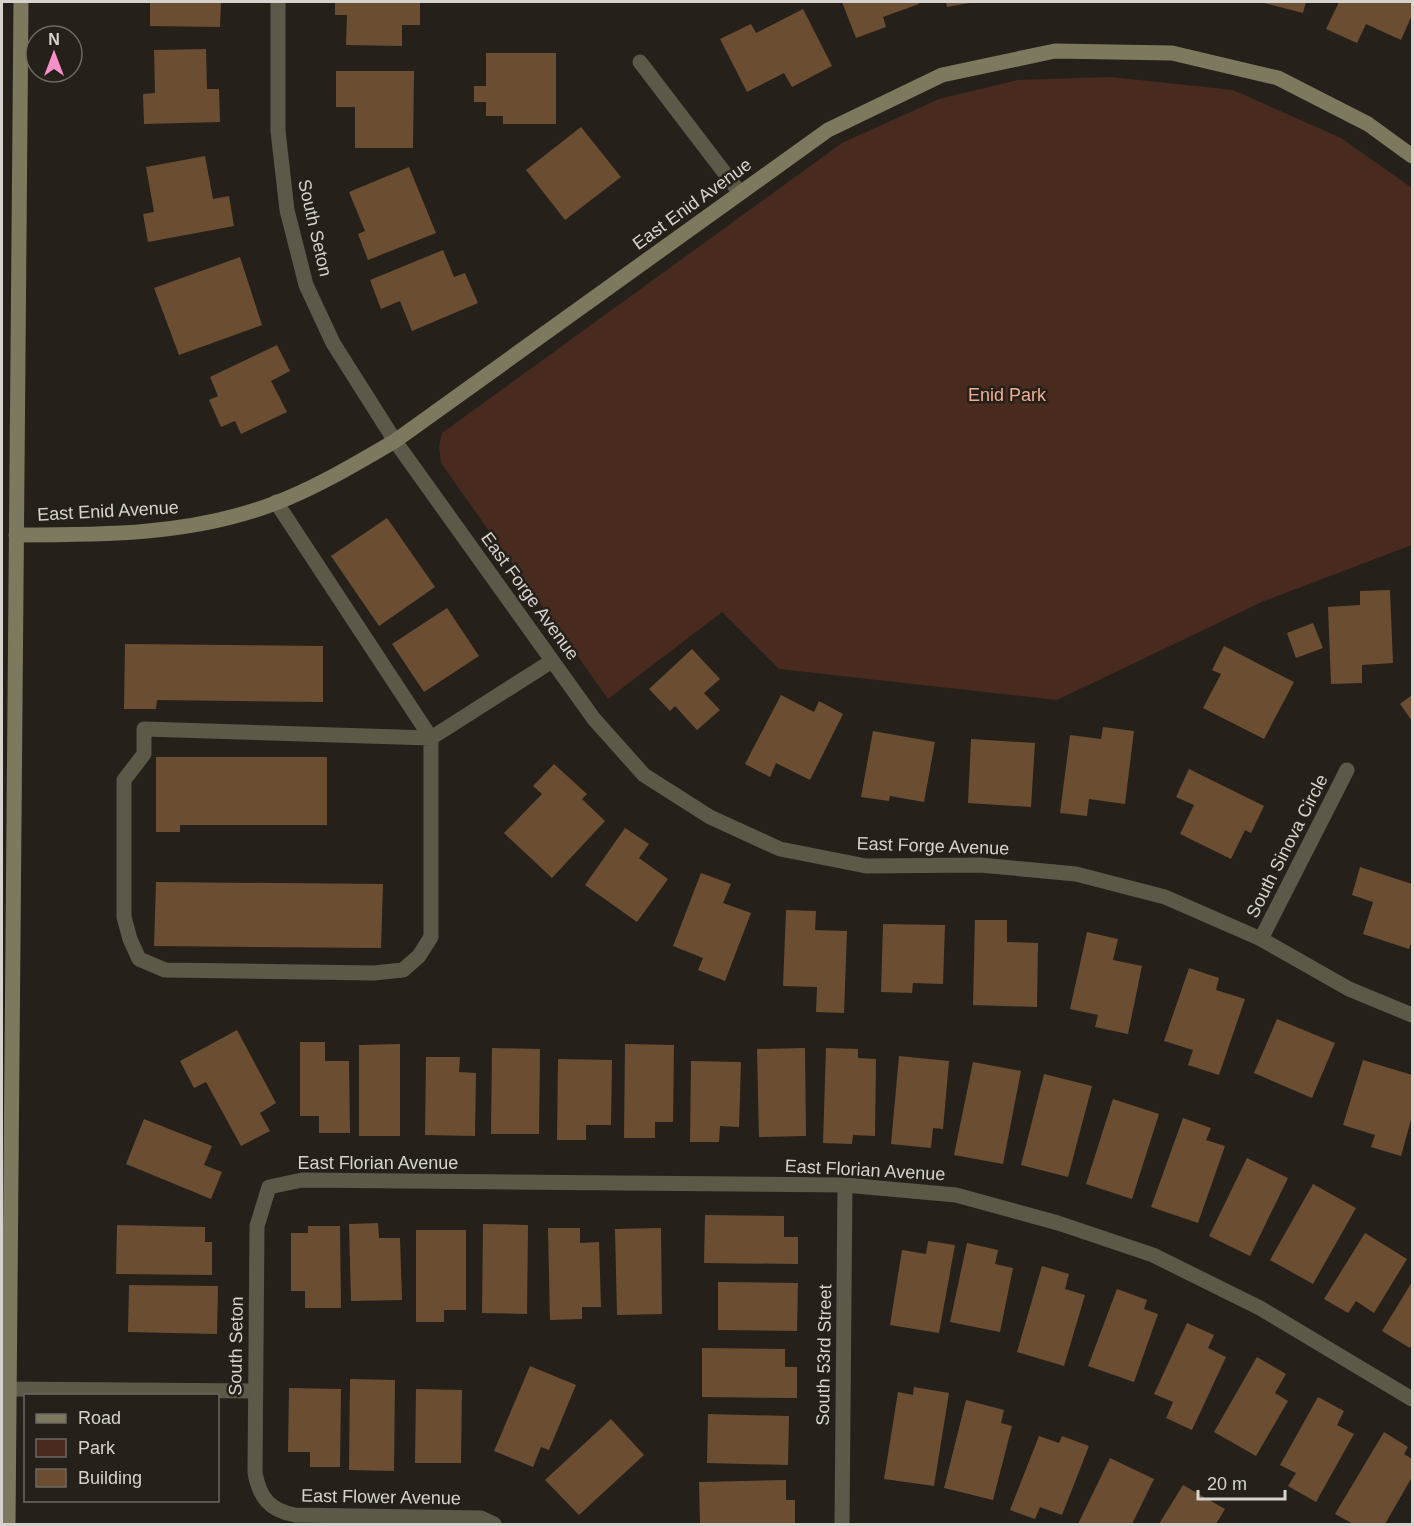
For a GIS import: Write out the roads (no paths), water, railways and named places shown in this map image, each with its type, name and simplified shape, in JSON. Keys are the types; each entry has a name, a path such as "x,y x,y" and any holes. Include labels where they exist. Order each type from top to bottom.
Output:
{"street":[{"path":"8,1524 7,821 16,535 21,2"},
{"name":"South Seton","path":"278,2 278,131 287,210 306,285 333,343 395,441"},
{"name":"East Enid Avenue","path":"16,535 116,534 195,525 276,502 331,479 395,441 828,130 942,75 1055,51 1172,53 1278,78 1368,124 1413,156"},
{"path":"639,62 740,193"},
{"name":"East Forge Avenue","path":"395,441 594,719 644,775 710,817 780,849 866,866 980,865 1076,874 1165,897 1261,939 1349,989 1413,1015"},
{"path":"276,502 431,738 431,937 419,956 403,969 374,973 165,969 139,959 124,917 124,780 144,754 144,729 431,738 552,661"},
{"name":"South Sinova Circle","path":"1261,939 1347,770"},
{"name":"East Florian Avenue","path":"269,1187 302,1180 845,1185 956,1195 1058,1223 1153,1255 1260,1308 1413,1399"},
{"name":"South 53rd Street","path":"842,1524 845,1185"},
{"name":"South Seton","path":"269,1187 257,1226 255,1391 255,1473 259,1489 269,1503"},
{"path":"8,1389 255,1391"},
{"name":"East Flower Avenue","path":"269,1503 279,1512 295,1515 481,1518 494,1524"}],"park label":[{"name":"Enid Park","path":"1007,395"}]}
